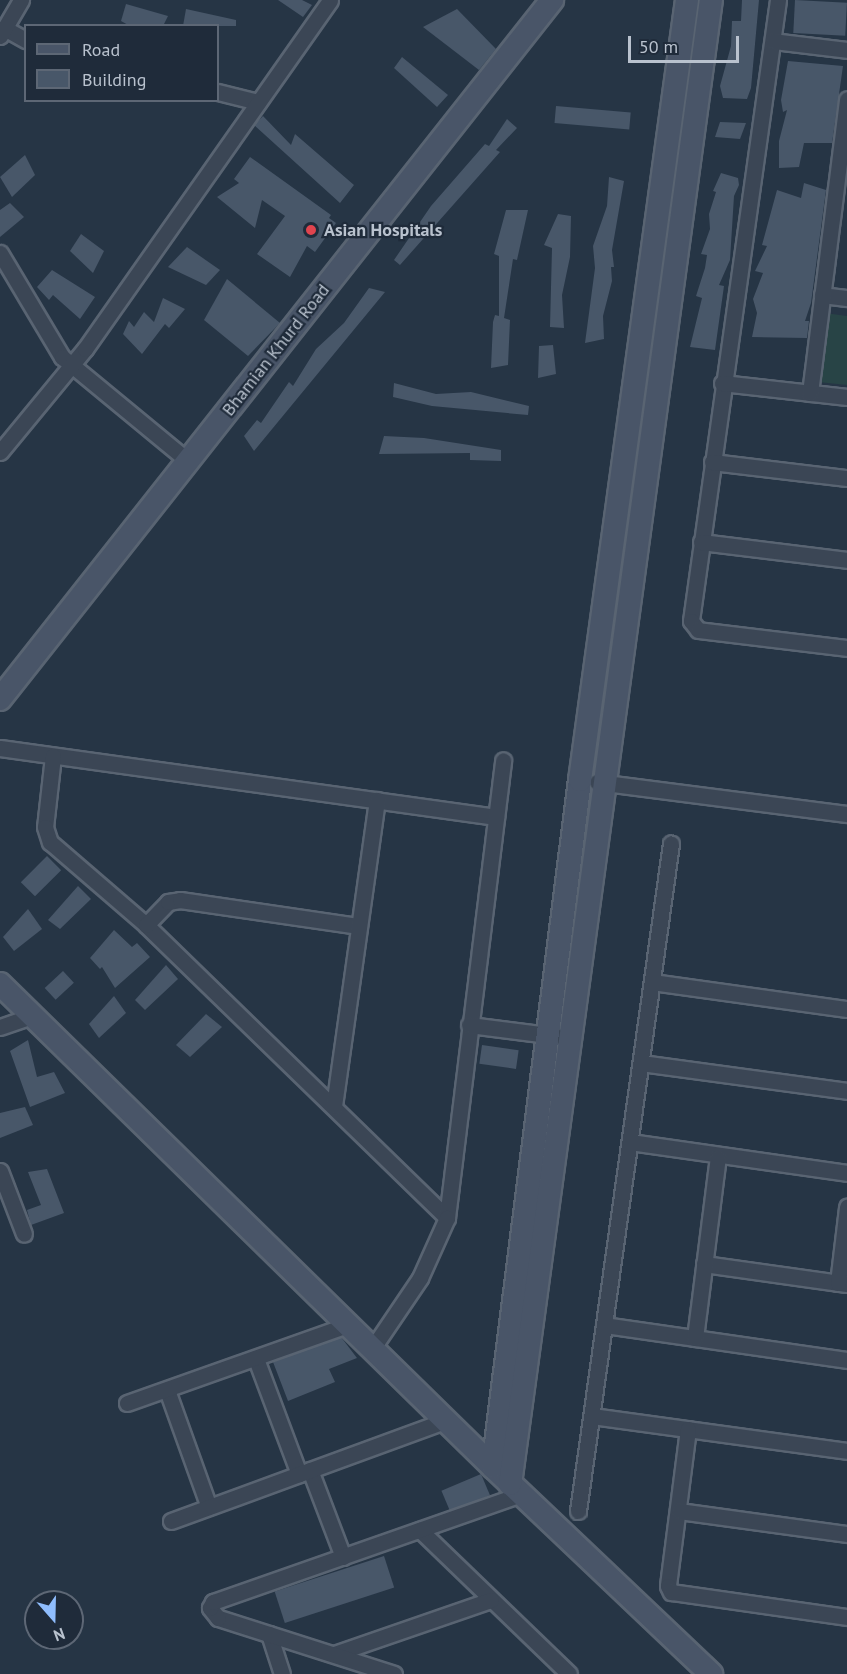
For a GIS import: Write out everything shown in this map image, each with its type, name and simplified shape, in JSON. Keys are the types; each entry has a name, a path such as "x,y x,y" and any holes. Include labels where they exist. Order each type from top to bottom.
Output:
{"street":[{"path":"21,0 2,32 24,39"},
{"path":"0,452 71,367 330,0"},
{"name":"Bhamian Khurd Road","path":"0,699 552,0"},
{"path":"493,1467 580,780 687,0"},
{"path":"516,1489 571,1038 711,0"},
{"path":"778,0 722,383 692,621 694,629 847,648"},
{"path":"773,41 847,51"},
{"path":"219,92 258,102"},
{"path":"810,393 822,295 840,214 847,99"},
{"path":"0,253 71,367 189,461"},
{"path":"822,295 847,298"},
{"path":"722,383 847,397"},
{"path":"712,462 847,478"},
{"path":"701,542 847,560"},
{"path":"0,748 496,817"},
{"path":"53,756 46,835 146,925 447,1218"},
{"path":"372,1349 420,1278 447,1218 503,760"},
{"path":"580,780 847,814"},
{"path":"334,1106 376,800"},
{"path":"578,1511 671,843"},
{"path":"146,925 168,902 180,900 359,926"},
{"path":"652,982 847,1009"},
{"path":"0,984 445,1421 711,1674"},
{"path":"0,1027 32,1016"},
{"path":"469,1025 571,1038"},
{"path":"641,1064 847,1092"},
{"path":"630,1142 847,1173"},
{"path":"695,1338 718,1156"},
{"path":"0,1171 6,1206 24,1234"},
{"path":"704,1264 843,1283 847,1207"},
{"path":"128,1403 347,1325"},
{"path":"604,1325 847,1359"},
{"path":"255,1359 343,1557"},
{"path":"167,1390 209,1507"},
{"path":"592,1416 847,1451"},
{"path":"171,1521 445,1421"},
{"path":"688,1430 668,1586 671,1592 847,1617"},
{"path":"394,1674 218,1618 210,1608 213,1602 420,1530 516,1489"},
{"path":"679,1511 847,1534"},
{"path":"420,1530 569,1674"},
{"path":"334,1654 490,1600"},
{"path":"269,1634 282,1674"}],"green space":[{"path":"825,313 847,316 847,385 818,382"}],"building":[{"path":"278,0 302,0 312,5 303,17"},
{"path":"742,0 759,0 751,88 747,99 723,98 720,86 731,46 732,21 741,21"},
{"path":"795,0 847,3 845,36 793,33"},
{"path":"126,4 168,16 164,24 126,24 121,21"},
{"path":"186,9 236,20 236,26 183,24"},
{"path":"457,9 496,49 479,70 423,27"},
{"path":"402,57 448,95 437,107 394,68"},
{"path":"788,61 843,66 832,143 804,143 799,167 779,168 779,141 787,110 783,112 781,100"},
{"path":"556,106 631,113 629,129 555,123"},
{"path":"263,116 291,145 295,134 354,185 340,203 254,125"},
{"path":"507,119 517,128 496,150 500,152 400,265 394,260 431,206 485,144 489,146"},
{"path":"720,122 746,123 740,139 715,137"},
{"path":"25,155 35,175 12,197 0,177"},
{"path":"250,157 331,215 329,218 336,223 315,252 307,246 290,277 257,254 285,216 262,200 255,228 217,197 239,183 234,179"},
{"path":"721,173 738,178 739,185 734,196 730,260 719,285 724,286 715,350 690,347 702,298 696,296 707,255 701,254 710,229 709,214 716,192 713,191"},
{"path":"609,177 624,181 612,250 614,267 611,267 612,281 603,316 604,339 585,343 595,268 593,246 607,206"},
{"path":"804,183 826,190 811,303 805,321 809,321 807,338 752,337 757,313 753,299 763,273 755,271 767,246 762,245 777,190 801,198"},
{"path":"10,203 24,217 0,237 0,210"},
{"path":"506,210 528,210 517,260 513,259 504,318 510,320 508,365 491,368 493,322 495,315 499,316 499,256 494,254"},
{"path":"558,214 571,216 570,257 562,295 564,328 550,327 552,248 544,245"},
{"path":"81,234 104,251 93,273 70,251"},
{"path":"187,247 220,270 206,285 168,267"},
{"path":"52,270 95,297 80,319 53,295 49,300 37,287"},
{"path":"227,279 280,323 248,356 204,320"},
{"path":"369,288 385,292 254,451 244,436 257,420 261,423 289,382 293,386 316,349 344,323"},
{"path":"163,298 185,309 169,328 165,324 142,354 123,334 129,321 134,327 144,312 154,322"},
{"path":"553,345 556,374 538,378 539,346"},
{"path":"394,383 436,394 471,392 529,406 528,415 432,406 393,397"},
{"path":"384,436 424,438 501,450 501,461 470,460 470,453 379,454"},
{"path":"47,856 61,870 35,896 21,882"},
{"path":"78,886 91,899 60,929 48,920"},
{"path":"28,909 42,929 14,951 3,937"},
{"path":"114,930 132,947 137,943 150,957 115,988 102,967 100,969 90,958"},
{"path":"166,965 178,979 145,1010 135,1000"},
{"path":"63,971 74,983 56,1000 45,988"},
{"path":"114,996 126,1013 99,1038 89,1024"},
{"path":"206,1014 222,1027 190,1057 176,1045"},
{"path":"28,1040 37,1077 54,1072 65,1093 30,1107 10,1051"},
{"path":"482,1045 519,1050 516,1069 479,1064"},
{"path":"25,1107 33,1125 0,1138 0,1113"},
{"path":"47,1169 64,1213 31,1225 27,1210 41,1205 28,1172"},
{"path":"341,1337 357,1358 329,1369 335,1382 288,1401 273,1362"},
{"path":"481,1474 490,1495 450,1512 441,1491"},
{"path":"384,1556 394,1587 285,1623 275,1592"}],"place":[{"name":"Asian Hospitals","path":"311,230"}]}
